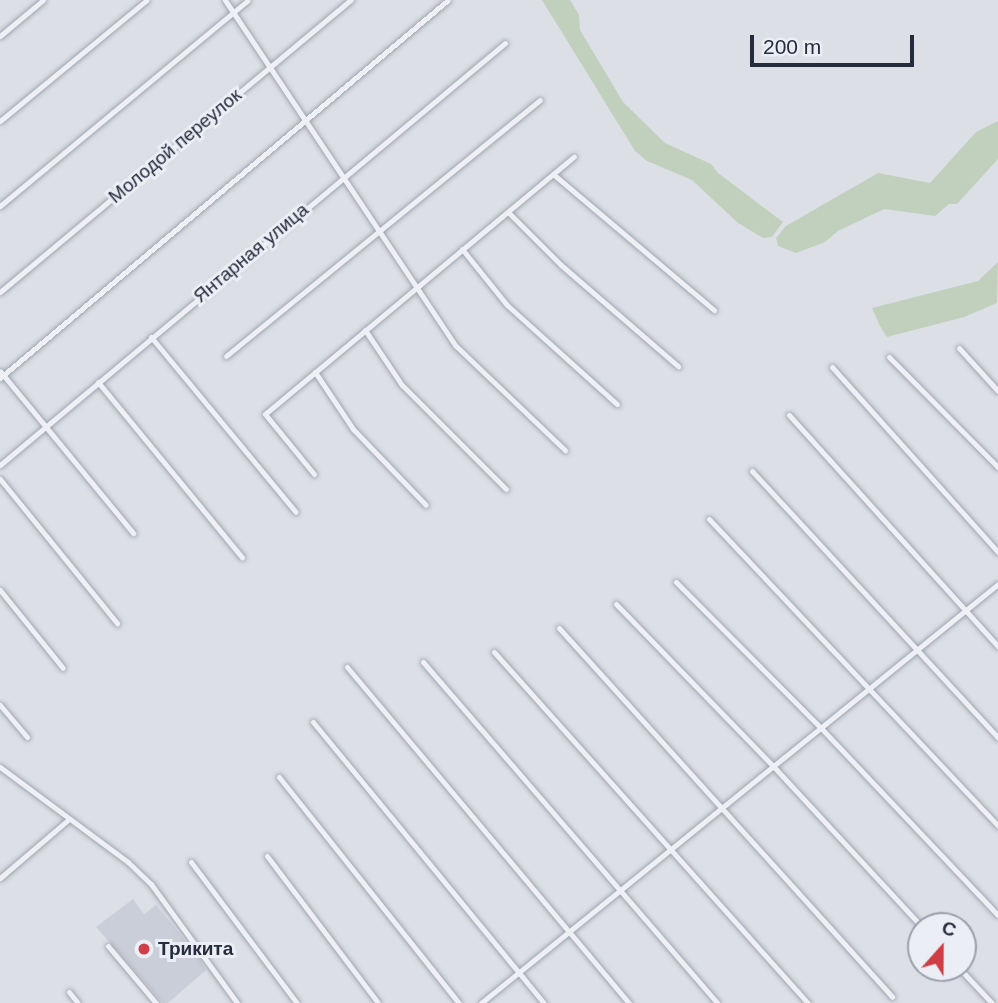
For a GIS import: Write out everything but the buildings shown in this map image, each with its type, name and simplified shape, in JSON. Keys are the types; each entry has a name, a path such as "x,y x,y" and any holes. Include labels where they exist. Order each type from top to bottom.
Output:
{"street":[{"path":"0,36 43,0"},
{"path":"0,121 147,0"},
{"path":"225,0 456,346 565,450"},
{"path":"0,206 248,0"},
{"name":"Молодой переулок","path":"0,292 351,0"},
{"path":"133,533 1,375 448,0"},
{"name":"Янтарная улица","path":"0,465 505,43"},
{"path":"226,356 540,100"},
{"path":"314,474 265,414 574,157"},
{"path":"553,174 714,310"},
{"path":"508,212 561,265 678,366"},
{"path":"462,249 507,305 617,404"},
{"path":"365,330 402,385 506,489"},
{"path":"150,337 296,512"},
{"path":"959,348 998,391"},
{"path":"889,357 998,467"},
{"path":"832,367 998,552"},
{"path":"316,372 353,429 426,505"},
{"path":"98,382 242,557"},
{"path":"789,415 998,646"},
{"path":"752,471 998,738"},
{"path":"0,479 117,623"},
{"path":"709,519 998,826"},
{"path":"676,582 821,728 998,915"},
{"path":"481,1003 998,584"},
{"path":"0,590 63,668"},
{"path":"616,604 773,766 908,912"},
{"path":"559,628 892,997"},
{"path":"494,652 808,1003"},
{"path":"423,662 717,1003"},
{"path":"347,667 629,1003"},
{"path":"0,705 27,737"},
{"path":"313,722 544,1003"},
{"path":"0,767 128,862 151,884 237,1003"},
{"path":"279,777 459,1003"},
{"path":"0,878 69,819"},
{"path":"267,856 378,1003"},
{"path":"191,862 297,1003"},
{"path":"108,946 156,1003"},
{"path":"972,982 992,1003"},
{"path":"69,992 78,1003"}],"shaded area":[{"path":"133,899 144,914 156,905 198,956 206,970 168,1003 163,1003 96,927"}],"green space":[{"path":"542,0 570,0 579,15 580,30 623,102 665,143 711,164 718,173 783,222 772,237 763,238 738,223 692,180 647,161 635,151"},
{"path":"998,121 998,159 957,204 949,204 935,216 884,209 838,231 825,242 796,253 778,246 776,238 786,226 878,173 930,183 976,132"},
{"path":"998,262 997,303 964,317 887,337 880,326 872,308 978,281"}],"place":[{"name":"Трикита","path":"144,949"}]}
